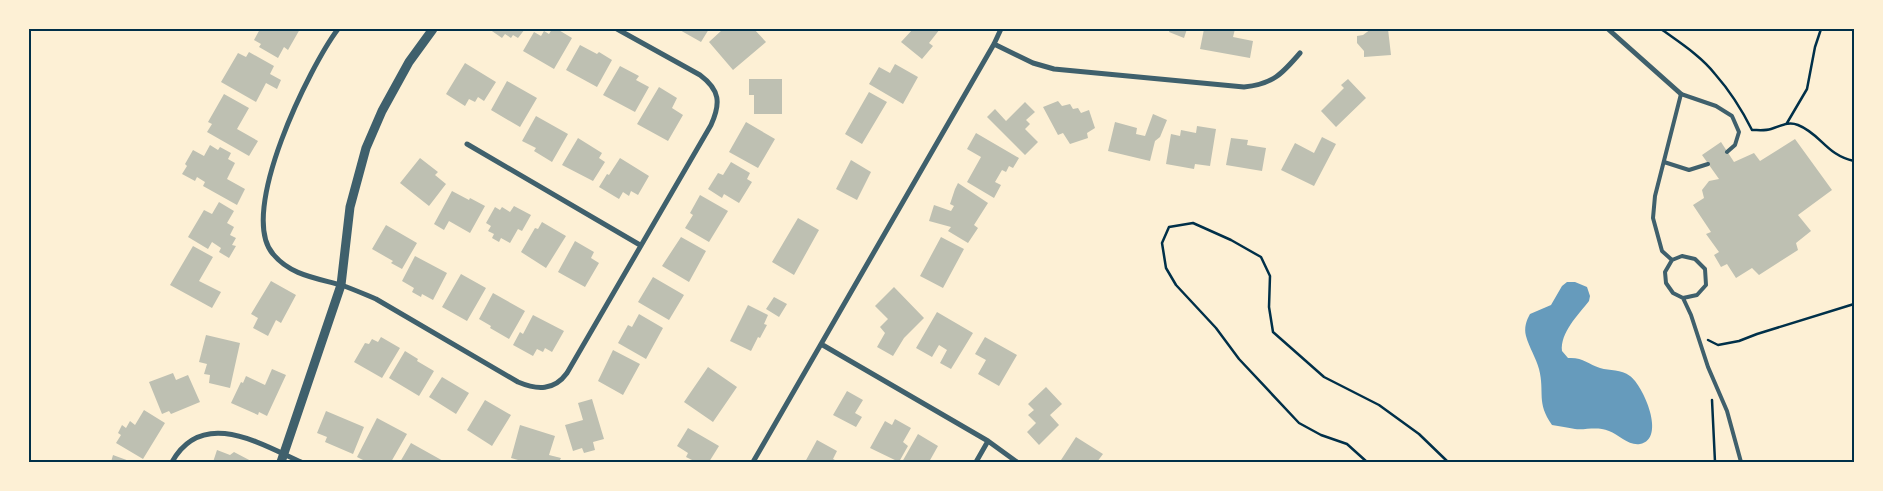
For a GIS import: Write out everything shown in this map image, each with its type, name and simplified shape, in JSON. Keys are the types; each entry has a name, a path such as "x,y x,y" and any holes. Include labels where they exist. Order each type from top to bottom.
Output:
{"street":[{"path":"338,29 326,45 296,102 276,156 262,213 263,231 268,245 277,259 287,268 376,299 518,382 536,388 548,388 562,380 568,373 640,245 711,126 718,107 718,98 710,82 617,29"},
{"path":"283,458 340,285 350,207 366,148 382,111 409,62 433,29"},
{"path":"753,462 1001,29"},
{"path":"1608,29 1681,94"},
{"path":"994,44 1033,63 1054,69 1244,88 1261,85 1274,79 1286,70 1300,53"},
{"path":"467,144 640,245"},
{"path":"821,344 988,441 1017,462"},
{"path":"172,462 177,453 187,443 196,436 210,432 223,432 248,440 283,458 301,462"},
{"path":"976,462 988,441"}],"lane":[{"path":"1672,260 1662,251 1653,218 1655,196 1681,94 1716,106 1732,116 1738,132 1736,145 1727,152"},
{"path":"1664,162 1689,170 1708,164"},
{"path":"1683,298 1697,295 1706,285 1705,269 1695,259 1682,256 1672,260 1665,272 1666,282 1674,293 1683,298 1691,314 1708,367 1727,411 1741,462"}],"path":[{"path":"1661,29 1715,73 1741,109 1752,130"},
{"path":"1787,123 1808,90 1815,47 1821,29"},
{"path":"1737,129 1770,130 1787,123 1798,124 1815,136 1833,154 1854,161"},
{"path":"1367,462 1347,444 1321,435 1299,423 1239,360 1216,328 1176,285 1166,268 1162,243 1169,227 1193,223 1231,240 1261,257 1270,276 1269,307 1273,332 1324,377 1379,404 1419,434 1448,462"},
{"path":"1697,332 1718,345 1739,342 1773,328 1854,304"},
{"path":"1715,462 1712,400 1718,390"}],"water":[{"path":"1567,282 1575,282 1587,287 1590,296 1589,301 1567,331 1562,344 1562,351 1568,358 1585,361 1600,368 1623,372 1635,381 1646,400 1652,423 1652,433 1648,440 1640,444 1628,442 1613,433 1596,428 1575,429 1552,425 1547,417 1542,404 1541,377 1527,340 1525,327 1530,314 1551,305 1562,286"}],"building":[{"path":"260,29 300,29 288,50 284,47 278,58 259,47 261,44 254,40"},
{"path":"489,29 525,29 518,38 513,35 511,38 505,34 502,38"},
{"path":"552,29 557,29 572,38 554,69 523,51 534,32 541,36 544,31 549,34"},
{"path":"678,29 709,29 701,42"},
{"path":"721,29 754,29 766,42 733,70 709,42"},
{"path":"913,29 940,29 929,43 933,46 922,59 901,42"},
{"path":"1170,29 1187,29 1184,38 1169,32"},
{"path":"1204,29 1235,29 1233,37 1253,41 1250,58 1200,49"},
{"path":"1371,29 1388,29 1391,55 1364,57 1364,51 1357,43 1357,36 1363,35"},
{"path":"580,45 597,54 599,52 612,60 597,87 566,70"},
{"path":"249,52 274,66 270,74 281,80 277,89 266,83 256,102 221,82 238,53 246,57"},
{"path":"465,63 496,82 484,101 478,97 475,102 469,99 465,106 446,94"},
{"path":"895,64 918,77 903,104 869,84 879,67 890,73"},
{"path":"620,66 639,76 636,80 649,87 635,112 603,95"},
{"path":"749,79 782,79 782,114 754,114 754,95 749,95"},
{"path":"1348,79 1366,98 1336,127 1321,111 1344,88 1341,85"},
{"path":"507,81 537,98 520,127 491,110"},
{"path":"659,87 677,98 672,108 683,115 668,141 637,124"},
{"path":"869,92 887,102 862,144 845,134"},
{"path":"224,94 249,108 237,129 258,141 249,156 207,132 212,124 208,122"},
{"path":"1058,101 1062,106 1070,104 1073,109 1078,108 1081,113 1089,110 1095,128 1087,133 1088,138 1070,144 1063,133 1058,135 1043,107"},
{"path":"1025,102 1035,112 1026,120 1030,124 1025,129 1038,142 1025,155 987,117 995,109 1006,121"},
{"path":"1153,114 1167,120 1160,137 1155,141 1150,161 1108,151 1115,122 1137,128 1136,134 1145,136"},
{"path":"536,116 568,134 552,162 534,151 536,148 522,141"},
{"path":"746,122 775,139 758,168 729,152"},
{"path":"1197,126 1216,129 1210,166 1195,164 1194,169 1166,164 1171,134 1180,136 1181,130 1196,133"},
{"path":"976,133 1019,158 1013,168 1009,166 1006,172 1002,170 995,182 1001,185 994,198 967,182 981,157 967,149"},
{"path":"1322,137 1336,144 1314,186 1281,170 1295,143 1314,153"},
{"path":"578,138 602,153 599,158 605,162 593,181 562,165"},
{"path":"1231,138 1248,140 1247,145 1266,148 1262,171 1226,165"},
{"path":"1795,139 1832,190 1798,215 1811,231 1796,243 1798,250 1759,275 1752,268 1736,278 1727,264 1721,267 1714,255 1719,252 1706,234 1711,232 1693,205 1704,198 1702,190 1709,181 1719,179 1702,155 1721,142 1734,162 1754,153 1760,161"},
{"path":"210,145 218,150 220,147 231,153 228,159 235,163 227,179 245,189 237,205 203,186 205,182 197,177 195,181 182,174 193,150 204,156"},
{"path":"420,158 438,172 435,175 446,184 429,206 400,183"},
{"path":"620,158 649,176 638,195 631,191 629,196 623,192 619,199 599,187"},
{"path":"851,160 871,172 857,200 836,189"},
{"path":"731,162 750,173 747,179 752,182 739,203 724,194 722,198 708,189 718,173 723,175"},
{"path":"958,183 988,203 974,225 978,228 968,243 948,231 951,227 929,221 934,205 951,211 954,206 950,204"},
{"path":"452,191 485,206 470,233 449,221 444,230 434,224"},
{"path":"700,195 728,211 709,242 685,228 693,215 690,213"},
{"path":"219,202 234,211 227,223 234,227 230,235 236,238 232,245 236,246 229,258 219,252 221,248 212,242 208,249 188,237 204,210 212,214"},
{"path":"514,206 531,215 522,231 518,229 510,243 501,238 499,242 492,238 494,234 488,231 491,226 486,223 495,207 500,210 502,207 510,212"},
{"path":"798,218 819,230 794,275 772,262"},
{"path":"542,222 566,236 546,268 521,252 535,228 538,229"},
{"path":"386,225 417,243 402,269 391,263 393,261 372,249"},
{"path":"681,237 706,251 689,282 662,266"},
{"path":"941,237 964,249 943,288 920,276"},
{"path":"575,241 594,252 591,258 599,263 585,287 558,272"},
{"path":"193,246 213,257 199,281 221,292 212,308 170,285"},
{"path":"415,256 447,273 433,300 422,294 421,297 412,292 414,288 402,281"},
{"path":"461,274 486,288 467,321 442,307"},
{"path":"653,277 684,295 669,320 638,302"},
{"path":"271,281 296,295 281,323 276,320 268,336 253,328 258,318 251,314"},
{"path":"894,287 924,318 904,338 893,356 877,347 885,333 880,327 888,319 875,306"},
{"path":"493,293 525,311 509,339 479,319"},
{"path":"774,297 787,304 779,317 766,309"},
{"path":"748,305 768,315 764,324 767,325 751,351 730,341"},
{"path":"937,312 973,333 951,369 940,363 947,350 939,345 932,357 916,348"},
{"path":"639,314 663,328 646,359 618,343 628,325 632,327"},
{"path":"533,315 564,331 552,352 545,348 543,352 537,349 533,356 513,345 520,332 523,334"},
{"path":"206,335 240,343 230,388 209,383 210,375 204,374 207,364 199,362"},
{"path":"381,337 400,348 382,378 354,362 365,343 369,344 372,339 378,342"},
{"path":"985,337 1017,355 999,386 978,374 986,360 975,354"},
{"path":"613,350 640,364 623,395 598,381"},
{"path":"405,351 434,371 419,396 389,378"},
{"path":"708,367 737,387 713,422 684,402"},
{"path":"272,369 286,375 267,416 259,412 258,415 231,403 246,376 265,385"},
{"path":"173,373 176,380 188,375 200,402 171,414 169,411 162,414 149,382"},
{"path":"442,377 469,393 456,414 429,397"},
{"path":"1046,387 1062,404 1050,415 1059,425 1039,445 1027,432 1036,423 1028,415 1034,410 1028,404"},
{"path":"847,391 863,400 855,413 862,417 856,427 833,415"},
{"path":"592,399 604,439 593,442 595,450 584,453 582,448 573,451 565,425 583,420 578,403"},
{"path":"485,400 511,415 492,446 467,430"},
{"path":"144,410 165,423 143,459 116,443 121,435 118,433 122,425 126,428 130,421 135,425"},
{"path":"326,411 364,427 353,454 325,442 327,437 317,433"},
{"path":"377,418 407,434 391,462 367,462 357,457"},
{"path":"895,419 911,428 903,442 908,446 899,462 870,448 885,421 892,425"},
{"path":"520,425 555,436 549,455 561,458 559,462 525,462 511,458"},
{"path":"688,428 719,446 709,462 690,462 692,460 686,457 688,453 677,446"},
{"path":"918,434 938,446 929,462 902,462"},
{"path":"1076,437 1103,454 1097,462 1064,462 1061,460"},
{"path":"817,440 837,451 833,459 839,462 805,462"},
{"path":"411,443 445,462 400,462"},
{"path":"217,450 230,455 234,452 253,462 213,462"},
{"path":"113,455 132,462 111,462"}]}
